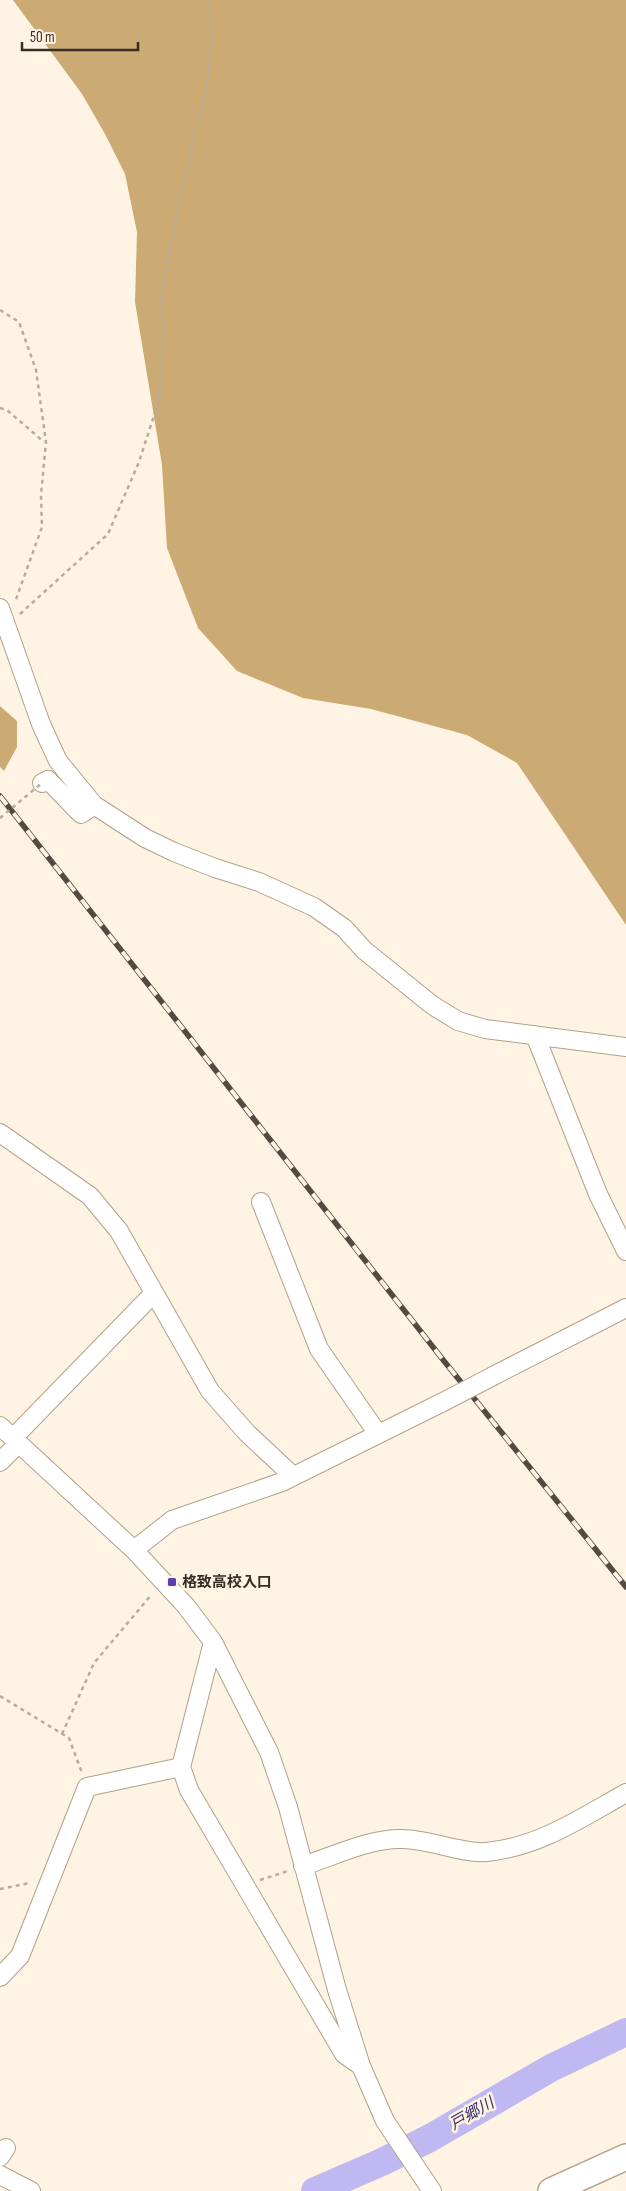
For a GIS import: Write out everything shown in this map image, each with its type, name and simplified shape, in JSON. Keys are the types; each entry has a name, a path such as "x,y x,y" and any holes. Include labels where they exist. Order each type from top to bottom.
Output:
{"highway":[{"path":"551,2191 626,2157"}],"street":[{"path":"0,608 41,724 55,754 94,805 145,838 174,852 259,882 314,907 344,928 364,950 432,1005 458,1020 485,1029 626,1047"},
{"path":"42,783 48,780 81,814 94,805"},
{"path":"535,1035 598,1194 626,1252"},
{"path":"0,1133 90,1196 119,1231 210,1391 247,1433 293,1476"},
{"path":"261,1202 319,1349 378,1434"},
{"path":"0,1462 16,1441 154,1293"},
{"path":"134,1550 172,1520 293,1476 626,1308"},
{"path":"0,1426 134,1550 186,1606 213,1642 268,1752 288,1807 337,1990 361,2066 385,2121 432,2191"},
{"path":"213,1642 181,1767 189,1790 344,2054 361,2066"},
{"path":"0,1977 20,1956 87,1787 181,1767"},
{"path":"303,1866 380,1841 404,1839 484,1852 524,1845 548,1837 626,1793"},
{"path":"0,2176 31,2191"}],"path":[{"path":"6,627 108,534 142,453 159,400 164,324 161,305 165,273 181,193 191,157 191,147 206,90 213,33 208,0"},
{"path":"0,310 19,322 34,362 46,442 41,496 42,527 6,627"},
{"path":"0,408 7,410 46,442"},
{"path":"0,818 42,783"},
{"path":"62,1734 94,1663 163,1581"},
{"path":"0,1696 69,1738 87,1787"},
{"path":"244,1885 303,1866"},
{"path":"0,1889 51,1879"}],"shaded area":[{"path":"13,0 626,0 626,925 517,763 467,735 371,709 303,698 237,671 198,628 167,548 162,465 135,302 137,232 125,174 82,94"},
{"path":"0,706 17,721 17,747 4,771 0,767"}],"waterway":[{"name":"戸郷川","path":"315,2191 382,2162 430,2138 551,2068 626,2032"}],"railway":[{"path":"0,796 444,1361 626,1587"}],"place":[{"name":"格致高校入口","path":"172,1582"}]}
